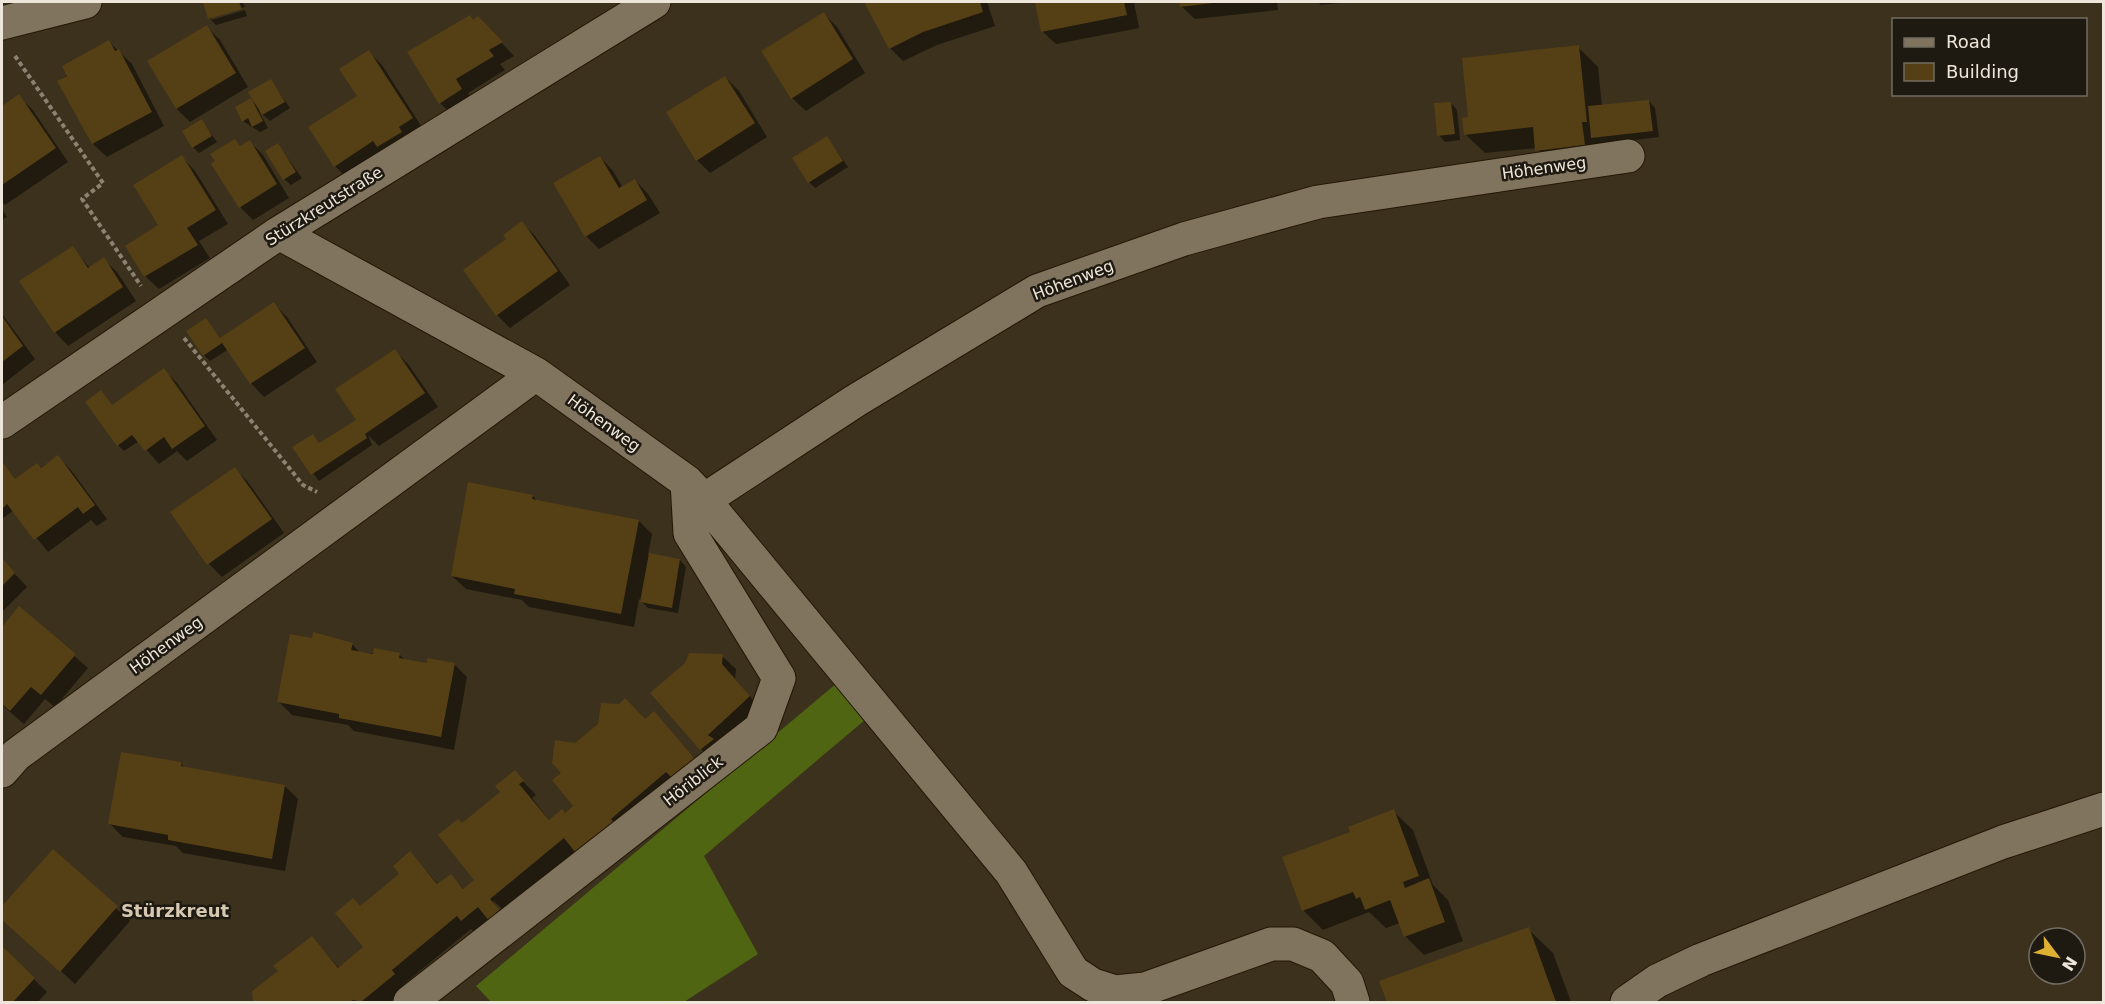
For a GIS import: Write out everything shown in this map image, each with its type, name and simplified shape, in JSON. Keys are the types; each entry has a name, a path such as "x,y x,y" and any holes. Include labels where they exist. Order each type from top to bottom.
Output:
{"street":[{"path":"5,35 85,2"},
{"name":"Stürzkreutstraße","path":"2,422 279,233 654,2"},
{"name":"Höhenweg","path":"279,233 536,374 695,491 855,401 1037,291 1184,239 1318,202 1628,156"},
{"name":"Höhenweg","path":"2,771 16,755 536,374"},
{"path":"695,491 1011,872 1073,972 1093,985 1115,992 1145,989 1271,944 1293,944 1322,956 1347,983 1353,1002"},
{"name":"Höriblick","path":"410,1002 760,728 779,678 690,533 695,491"},
{"path":"1627,1002 1657,981 1701,960 2003,842 2103,809"}],"path":[{"path":"5,35 103,183 82,199 162,313 303,485 350,510"}],"green space":[{"path":"837,683 866,719 704,856 758,954 684,1002 491,1002 476,986"}],"building":[{"path":"203,2 239,2 242,9 208,19"},
{"path":"864,2 980,2 983,12 923,32 889,49"},
{"path":"1035,2 1124,2 1127,15 1041,32"},
{"path":"1179,2 1213,2 1213,3 1180,7"},
{"path":"824,12 853,59 791,99 761,51"},
{"path":"470,15 473,20 478,16 503,42 489,50 494,56 456,79 462,89 439,104 407,52"},
{"path":"207,25 236,73 176,109 147,61"},
{"path":"109,40 115,51 119,49 152,112 92,144 57,81 67,76 62,66"},
{"path":"1579,45 1587,122 1582,122 1585,145 1535,151 1533,127 1464,135 1462,118 1468,117 1462,58"},
{"path":"369,50 413,118 399,127 402,132 377,147 373,141 334,167 308,127 357,96 339,69"},
{"path":"725,76 755,123 696,161 666,112"},
{"path":"271,79 285,102 262,115 248,92"},
{"path":"19,94 56,148 2,185 2,106"},
{"path":"251,98 263,121 252,127 248,118 242,122 235,107"},
{"path":"1649,100 1653,131 1591,138 1588,106"},
{"path":"1451,102 1455,134 1437,136 1434,103"},
{"path":"202,119 212,136 192,148 182,131"},
{"path":"827,136 843,161 808,183 792,158"},
{"path":"235,139 240,146 250,140 277,184 239,208 211,164 215,161 210,154"},
{"path":"278,143 296,172 283,180 265,151"},
{"path":"182,155 216,210 187,228 198,245 144,277 125,246 158,225 133,185"},
{"path":"600,156 619,188 635,179 647,200 585,237 553,183"},
{"path":"522,221 558,271 496,316 463,270 506,239 503,235"},
{"path":"73,246 88,268 104,257 123,287 54,333 19,281"},
{"path":"274,302 305,348 250,384 222,343 203,356 186,331 206,318 220,338"},
{"path":"2,316 23,346 2,362"},
{"path":"395,349 425,393 365,434 367,438 311,475 292,447 313,434 319,443 356,420 335,389"},
{"path":"164,368 205,426 172,449 164,437 145,451 132,435 117,446 85,402 101,390 112,405"},
{"path":"58,455 95,505 83,514 78,507 34,540 7,504 2,509 2,461 15,479 37,463 41,468"},
{"path":"235,467 272,519 207,565 170,512"},
{"path":"468,482 533,495 532,499 639,520 621,614 514,594 515,589 451,576"},
{"path":"649,553 680,559 672,608 640,602"},
{"path":"2,558 15,573 2,586"},
{"path":"19,606 76,654 41,695 31,687 10,711 2,704 2,627"},
{"path":"313,632 353,643 351,650 373,654 374,648 400,653 399,658 427,663 427,658 455,663 441,737 339,718 339,714 277,702 290,634 312,638"},
{"path":"689,653 723,654 722,664 750,696 708,735 714,739 700,750 650,693 685,663"},
{"path":"625,698 645,719 654,711 696,760 671,777 666,772 611,819 615,824 590,844 588,841 575,852 564,838 490,899 502,913 490,922 478,907 461,921 457,916 392,970 395,974 361,1002 353,1000 350,1002 253,1002 252,991 278,971 273,966 312,936 338,968 363,947 335,913 353,898 360,906 381,889 399,874 393,866 410,851 437,884 451,874 463,889 474,880 438,835 458,819 462,823 500,792 495,786 515,770 524,781 519,784 549,820 562,809 565,813 573,806 552,780 561,773 552,763 555,740 575,743 598,724 601,703 619,704"},
{"path":"121,752 181,762 181,766 285,785 272,859 168,840 168,835 108,824"},
{"path":"1394,809 1419,876 1403,882 1405,888 1429,878 1445,922 1404,937 1390,900 1365,910 1360,897 1356,899 1353,892 1302,911 1282,857 1350,832 1348,827"},
{"path":"53,849 118,906 60,972 2,920 2,906"},
{"path":"1529,927 1556,1002 1387,1002 1379,981"},
{"path":"2,946 35,978 13,1002 2,1002"}],"district":[{"name":"Stürzkreut","path":"175,910"}]}
